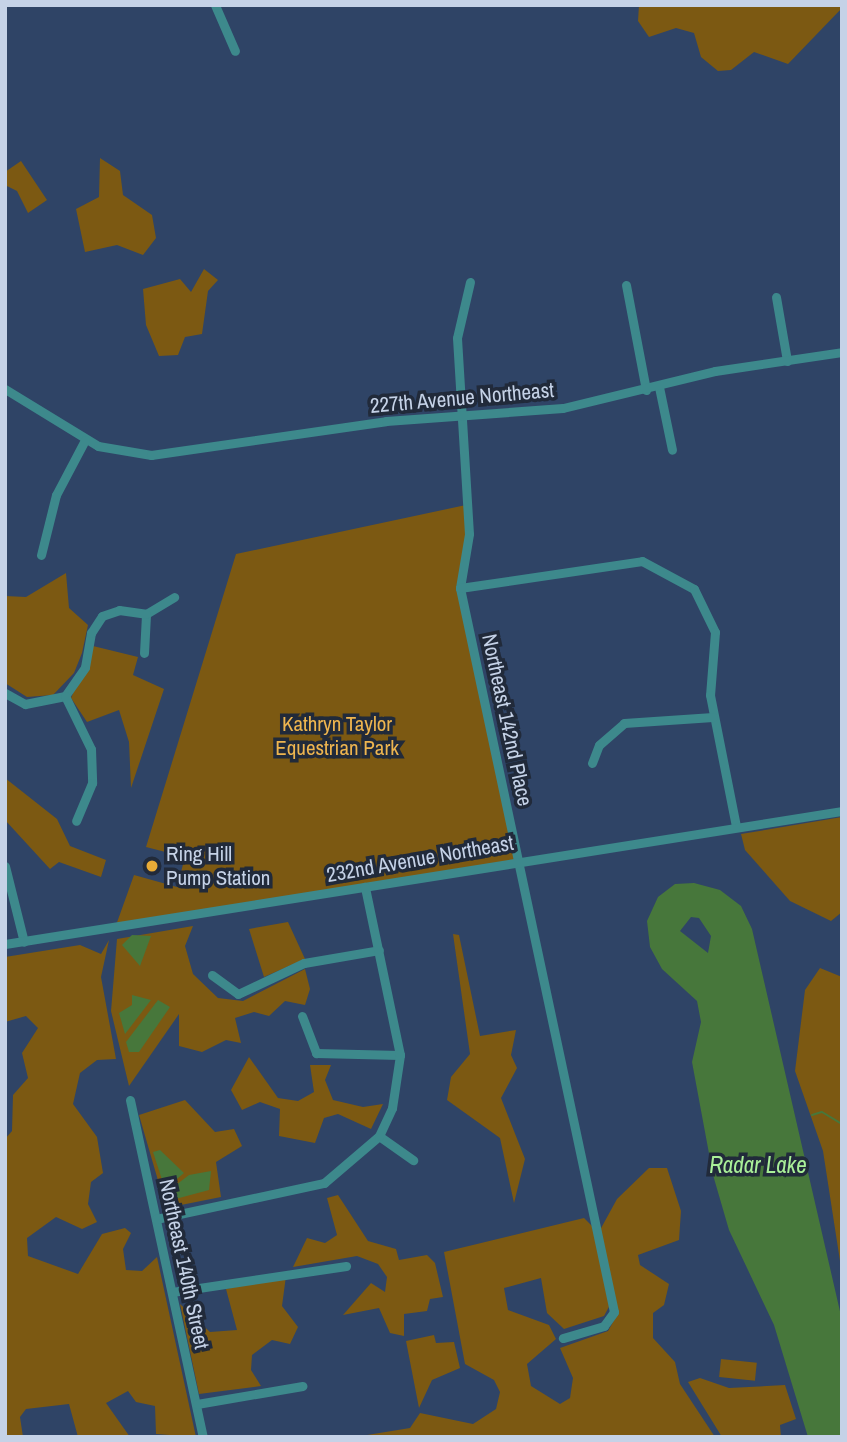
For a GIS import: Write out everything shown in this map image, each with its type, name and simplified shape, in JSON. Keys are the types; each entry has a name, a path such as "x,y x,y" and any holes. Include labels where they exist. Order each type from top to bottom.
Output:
{"street":[{"path":"215,5 235,51"},
{"name":"Northeast 142nd Place","path":"470,282 457,338 459,418 469,534 460,588 520,859 587,1202 614,1312 604,1326 563,1338"},
{"path":"626,285 646,390"},
{"path":"776,297 787,360"},
{"name":"227th Avenue Northeast","path":"5,389 85,440 151,455 386,421 459,418 563,408 787,360 842,352"},
{"path":"659,387 672,450"},
{"path":"41,555 56,495 85,440"},
{"path":"460,588 621,562 661,566 694,589 708,610 715,632 713,717 736,826"},
{"path":"5,692 25,704 65,696 85,667 91,633 102,616 119,610 146,614 174,597"},
{"path":"144,653 146,614"},
{"path":"65,696 90,749 92,783 76,821"},
{"path":"592,763 599,745 624,723 713,717"},
{"name":"232nd Avenue Northeast","path":"5,944 365,887 520,859 842,811"},
{"path":"5,866 17,894 24,942"},
{"path":"156,1219 324,1183 379,1136 392,1108 400,1055 365,887"},
{"path":"5,896 17,894"},
{"path":"212,975 238,994 304,963 379,950"},
{"path":"302,1016 316,1053 400,1055"},
{"name":"Northeast 140th Street","path":"130,1100 203,1437"},
{"path":"379,1136 414,1160"},
{"path":"172,1292 346,1266"},
{"path":"197,1404 302,1386"}],"green space":[{"path":"639,5 842,5 842,8 788,64 754,52 731,70 718,71 701,57 694,33 676,28 649,37 638,21"},
{"path":"100,158 120,171 123,195 152,215 156,238 143,255 117,245 85,252 76,209 99,197"},
{"path":"21,161 47,200 28,213 17,191 5,185 5,172"},
{"path":"204,269 218,280 208,291 202,334 185,337 178,355 159,356 146,325 143,289 180,279 191,292"},
{"name":"Kathryn Taylor Equestrian Park","path":"466,505 469,534 460,588 520,859 115,928 134,875 177,887 185,857 146,847 236,554"},
{"path":"66,573 69,608 88,625 82,653 74,673 53,695 27,697 5,683 5,596 26,597"},
{"path":"93,646 138,657 133,675 164,689 131,788 129,742 119,710 87,722 71,698"},
{"path":"5,778 57,819 70,846 106,860 101,877 59,862 50,869 5,820"},
{"path":"842,817 842,912 831,921 790,901 745,850 741,834"},
{"path":"288,922 305,959 264,977 249,929"},
{"path":"193,926 185,946 193,974 218,998 243,1001 305,969 310,989 305,1005 285,1001 269,1016 254,1012 235,1018 241,1043 226,1040 202,1052 179,1046 179,1014 129,1086 111,1011 117,939"},
{"path":"453,934 459,935 480,1036 516,1030 511,1055 517,1068 501,1098 525,1159 514,1203 500,1138 447,1100 451,1077 470,1054"},
{"path":"109,940 101,977 116,1059 97,1060 80,1073 73,1104 97,1137 103,1173 91,1182 88,1204 97,1222 82,1229 56,1217 27,1238 28,1256 78,1274 102,1234 125,1228 131,1233 123,1249 126,1270 142,1271 157,1257 196,1437 156,1434 155,1406 136,1402 128,1391 106,1403 130,1437 78,1437 69,1404 26,1409 20,1417 23,1437 5,1437 5,1139 12,1131 13,1095 28,1078 22,1053 38,1028 26,1016 5,1022 5,957 80,945 101,954"},
{"path":"820,968 842,977 842,1274 823,1151 795,1071 805,990"},
{"path":"249,1057 278,1098 298,1101 314,1092 310,1065 331,1065 325,1080 333,1100 363,1107 383,1104 371,1129 338,1114 324,1118 315,1143 279,1136 280,1109 260,1102 242,1110 231,1090"},
{"path":"185,1100 215,1132 234,1129 242,1146 216,1162 221,1197 166,1208 139,1115"},
{"path":"649,1168 667,1168 681,1211 679,1240 638,1255 640,1265 669,1284 664,1305 653,1313 653,1338 675,1362 680,1384 715,1437 355,1437 410,1428 420,1413 473,1424 496,1409 500,1392 494,1380 465,1364 444,1252 584,1218 592,1226 611,1303 604,1316 564,1329 547,1313 541,1278 504,1288 508,1310 549,1325 556,1339 527,1364 531,1386 560,1404 570,1398 573,1378 560,1348 608,1331 617,1315 600,1230 617,1199"},
{"path":"338,1195 368,1241 396,1249 399,1260 427,1255 435,1263 443,1297 430,1299 427,1311 404,1314 404,1336 390,1333 379,1308 343,1315 371,1283 385,1292 387,1277 378,1264 357,1256 293,1267 307,1238 325,1243 337,1235 327,1198"},
{"path":"286,1276 282,1306 298,1327 290,1344 272,1340 252,1355 251,1370 261,1386 199,1394 180,1304 210,1332 237,1330 226,1289"},
{"path":"434,1335 436,1343 454,1342 460,1368 432,1380 419,1408 406,1341"},
{"path":"721,1359 757,1363 755,1381 719,1377"},
{"path":"700,1378 729,1388 785,1385 796,1419 780,1425 781,1437 722,1437 688,1382"}],"water":[{"name":"Radar Lake","path":"694,883 720,890 741,906 752,929 842,1320 842,1437 808,1437 774,1325 729,1230 713,1175 692,1062 701,1022 697,1001 662,969 650,947 647,921 658,897 675,884","holes":["691,917 699,918 711,936 708,953 680,931"]},
{"path":"132,935 151,936 140,966 122,945"},
{"path":"132,995 151,1000 125,1034 119,1013 132,1005"},
{"path":"158,1000 170,1007 139,1052 129,1052 126,1042"},
{"path":"160,1150 184,1173 165,1189 153,1152"},
{"path":"211,1171 209,1190 168,1201 164,1194 189,1175"}],"waterway":[{"path":"812,1115 822,1112 842,1124"}],"place":[{"name":"Ring Hill Pump Station","path":"152,866"}]}
